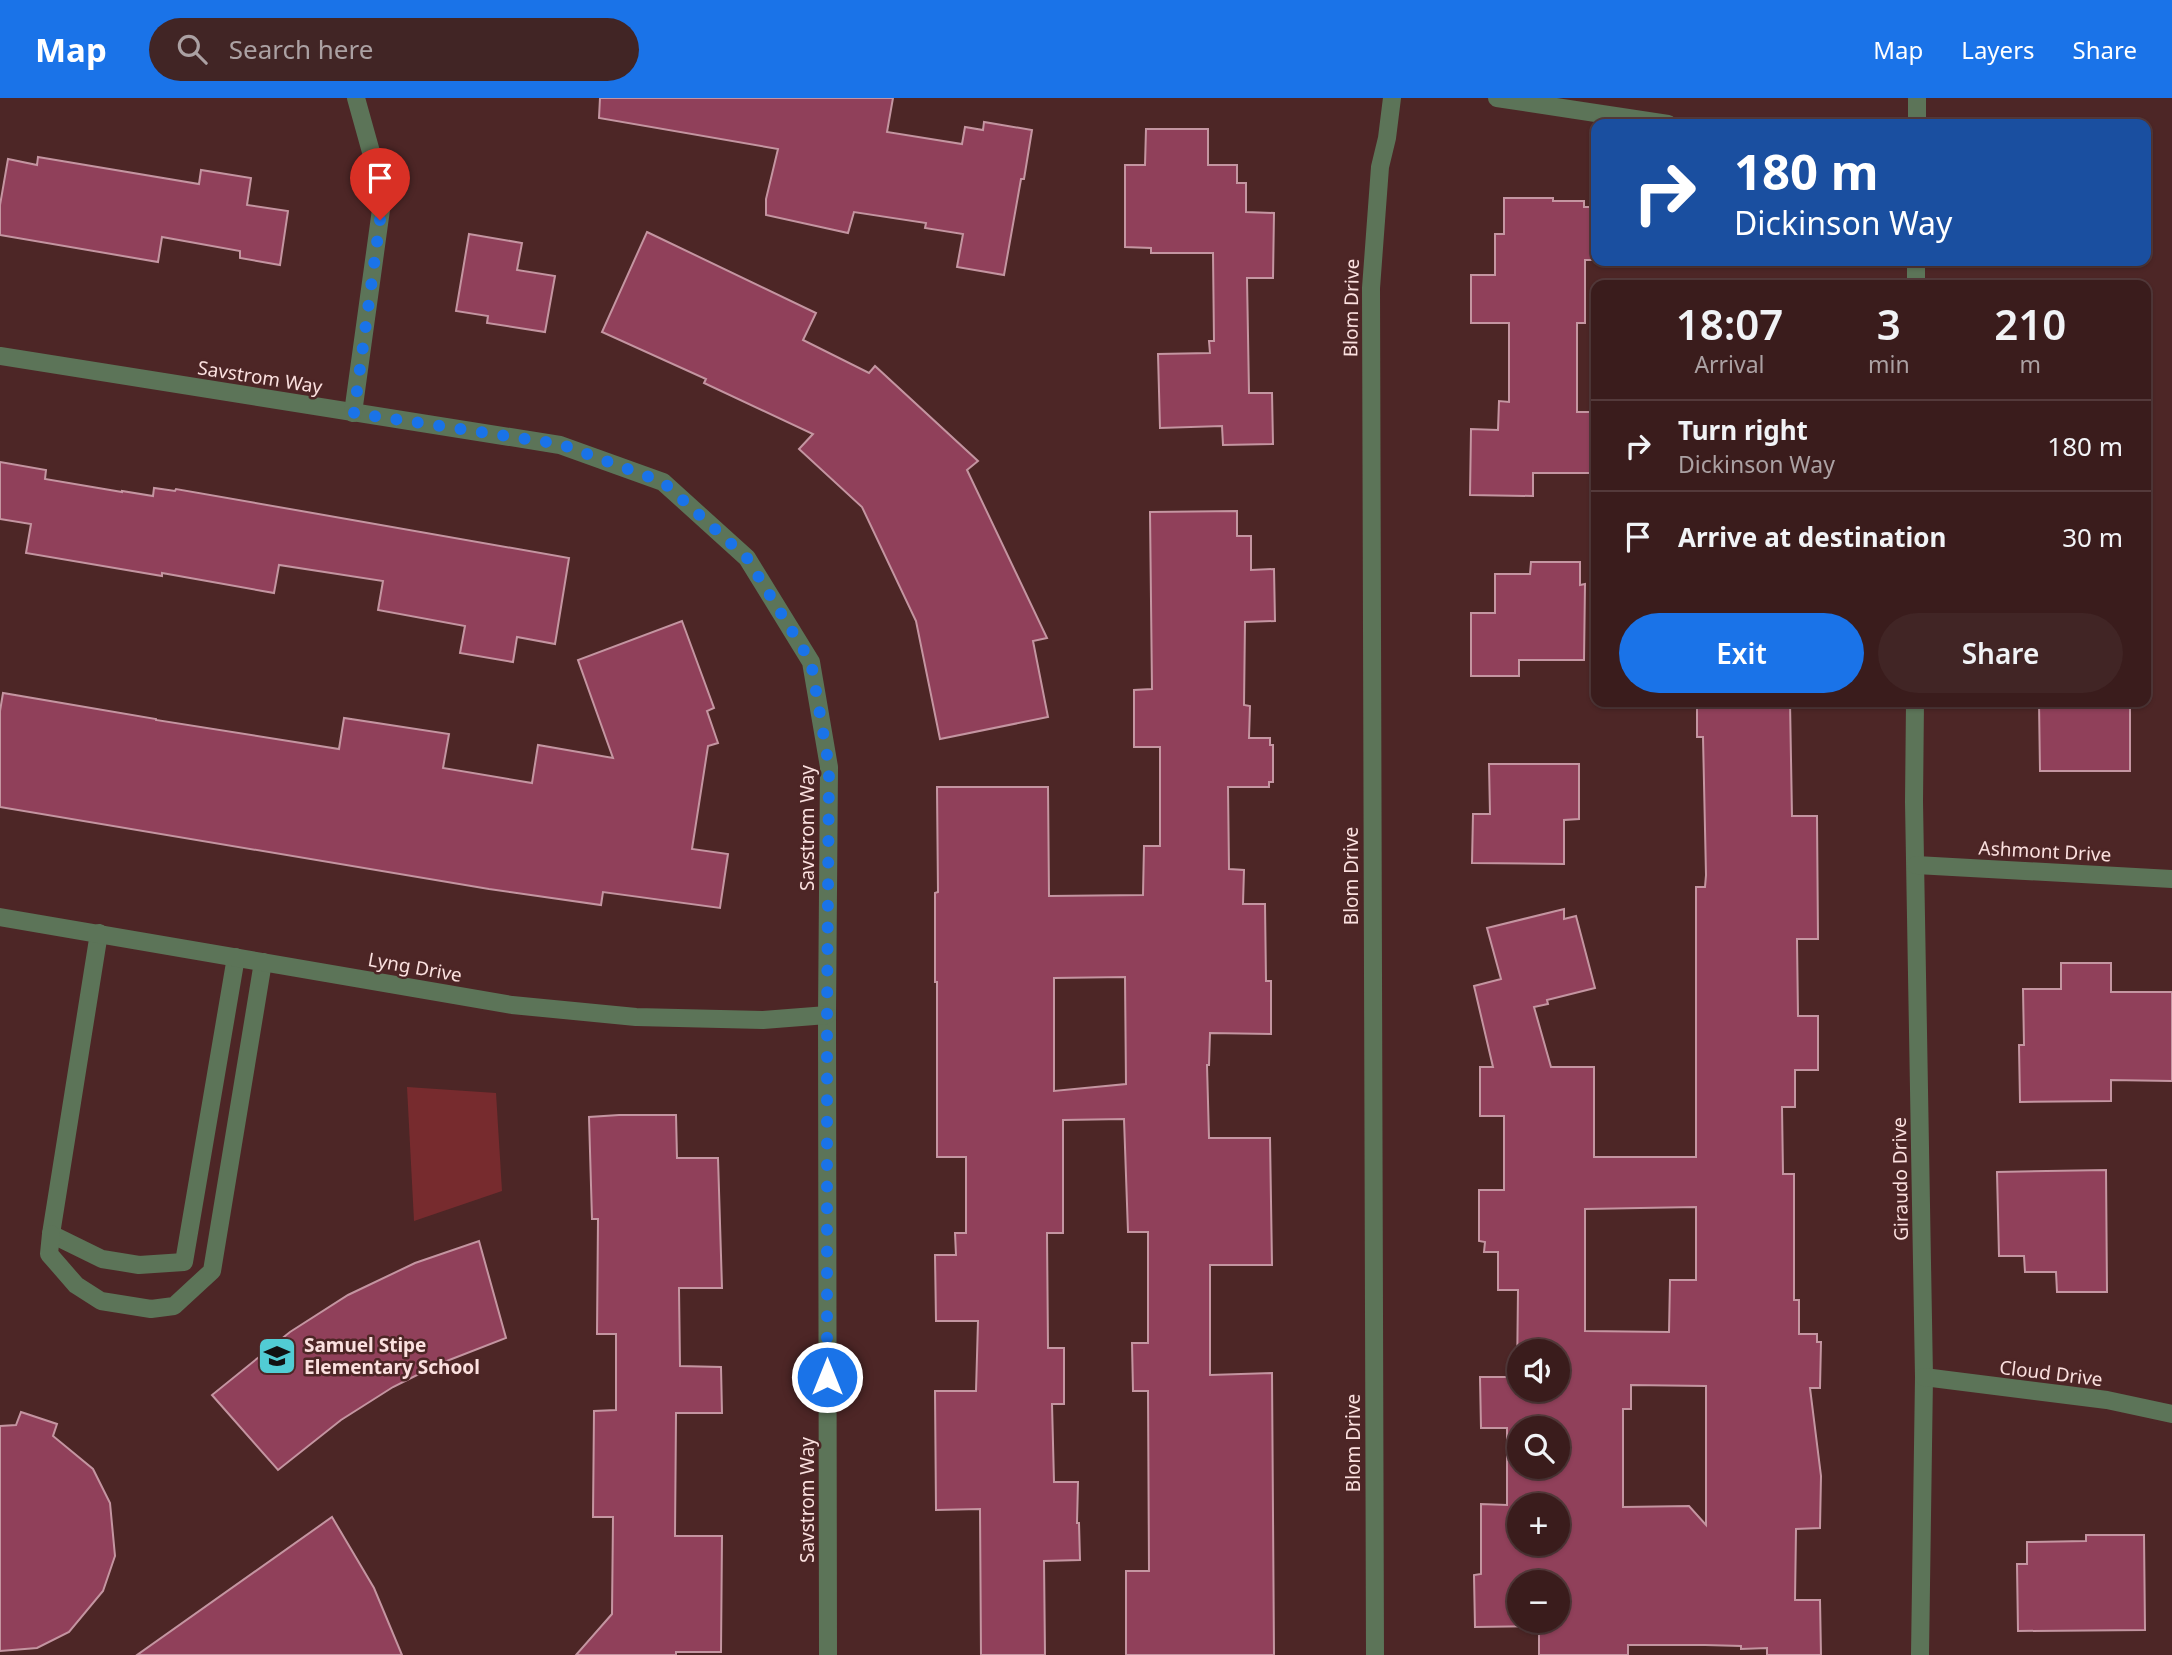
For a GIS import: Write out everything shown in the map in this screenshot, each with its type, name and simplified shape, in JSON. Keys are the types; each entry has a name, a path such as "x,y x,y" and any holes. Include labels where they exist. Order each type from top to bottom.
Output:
{"street":[{"path":"354,413 383,195 356,98"},
{"name":"Blom Drive","path":"1375,1655 1371,288 1380,167 1392,98"},
{"path":"1497,98 1635,119"},
{"path":"1917,98 1917,119"},
{"name":"Savstrom Way","path":"0,356 560,444 663,482 747,558 811,662 829,767 828,1655"},
{"name":"Giraudo Drive","path":"1915,707 1924,1377 1920,1655"},
{"name":"Ashmont Drive","path":"1916,865 2172,879"},
{"name":"Lyng Drive","path":"0,917 512,1005 636,1017 763,1020 827,1015"},
{"path":"99,933 49,1254 76,1285 102,1301 151,1309 174,1306 212,1271 263,962"},
{"path":"51,1234 102,1259 139,1265 184,1262 236,957"},
{"name":"Cloud Drive","path":"1924,1377 2107,1400 2172,1414"}],"shaded area":[{"path":"407,1087 496,1093 502,1191 414,1221"}],"building":[{"path":"600,98 893,98 887,132 962,144 965,127 983,130 984,122 1032,130 1004,275 957,267 963,234 925,228 926,223 854,212 848,233 766,215 766,199 778,149 599,118"},
{"path":"1146,129 1208,129 1208,165 1237,165 1237,183 1246,183 1246,212 1274,213 1273,278 1247,278 1249,393 1272,393 1273,444 1223,445 1222,426 1160,428 1158,354 1210,353 1209,341 1214,341 1213,253 1151,253 1151,248 1125,247 1125,165 1145,165"},
{"path":"38,157 199,184 201,170 251,178 247,205 288,211 280,265 240,258 240,251 162,237 158,262 0,235 0,205 8,159 37,165"},
{"path":"1504,198 1584,201 1584,207 1591,207 1591,260 1585,260 1585,323 1577,323 1577,412 1591,412 1591,473 1533,473 1533,496 1470,495 1471,429 1498,430 1499,401 1509,402 1509,323 1471,323 1471,275 1495,275 1495,234 1504,234"},
{"path":"647,232 816,313 803,340 869,373 875,366 978,461 967,470 1047,638 1033,641 1048,717 940,739 916,621 862,507 799,449 813,434 704,383 706,379 602,332"},
{"path":"469,234 522,243 517,270 555,276 545,332 487,323 488,316 456,311"},
{"path":"0,462 46,470 45,479 122,492 153,496 154,488 176,489 569,558 555,644 517,637 513,662 460,653 465,626 378,610 383,581 279,565 274,593 26,553 31,524 0,519"},
{"path":"1237,511 1237,536 1251,536 1251,570 1274,569 1275,621 1245,622 1244,705 1250,706 1249,738 1270,738 1270,745 1273,745 1273,782 1269,782 1269,787 1228,787 1229,869 1244,870 1243,904 1265,904 1266,981 1271,981 1271,1034 1210,1033 1207,1065 1209,1138 1270,1138 1272,1265 1210,1265 1210,1375 1272,1373 1274,1655 1126,1655 1126,1571 1149,1571 1148,1391 1133,1391 1132,1343 1148,1343 1148,1232 1128,1232 1124,1119 1063,1120 1063,1233 1047,1233 1048,1348 1064,1348 1064,1404 1052,1404 1054,1482 1078,1482 1080,1560 1044,1561 1045,1655 981,1655 980,1509 936,1510 935,1391 976,1391 978,1321 936,1321 935,1255 956,1255 955,1233 966,1233 966,1157 937,1157 937,787 1048,787 1049,896 1143,895 1144,846 1160,846 1160,747 1134,747 1134,690 1152,689 1150,512","holes":["1125,977 1126,1084 1054,1091 1054,978"]},
{"path":"1531,562 1580,562 1580,585 1585,584 1584,660 1519,660 1519,676 1471,676 1471,613 1495,613 1495,574 1530,574"},
{"path":"682,621 714,708 707,711 718,743 708,746 692,849 728,854 720,908 603,892 601,905 489,889 0,807 0,711 3,693 339,749 344,718 449,734 443,768 532,783 538,745 613,758 578,660"},
{"path":"1697,707 1790,707 1792,816 1817,816 1818,939 1797,939 1798,1016 1818,1016 1818,1070 1795,1070 1795,1107 1782,1107 1783,1174 1794,1174 1794,1300 1799,1300 1799,1334 1817,1334 1817,1342 1821,1342 1820,1388 1810,1388 1821,1476 1820,1528 1796,1529 1795,1600 1820,1600 1821,1655 1767,1655 1767,1648 1741,1649 1741,1646 1628,1645 1628,1655 1539,1655 1539,1633 1570,1633 1570,1570 1507,1570 1507,1626 1475,1627 1474,1575 1481,1574 1481,1504 1507,1505 1507,1556 1570,1556 1570,1493 1507,1493 1507,1479 1570,1479 1570,1416 1507,1416 1507,1428 1481,1428 1480,1377 1507,1377 1507,1402 1570,1402 1570,1339 1517,1339 1518,1290 1498,1290 1498,1252 1484,1252 1485,1242 1479,1241 1479,1190 1504,1190 1504,1116 1480,1116 1480,1067 1493,1067 1474,986 1501,979 1487,928 1564,909 1564,919 1576,916 1595,988 1547,1000 1548,1004 1534,1007 1551,1067 1594,1067 1594,1157 1696,1157 1696,887 1705,887 1703,737 1697,737","holes":["1696,1207 1696,1280 1670,1280 1669,1332 1585,1331 1585,1209","1631,1385 1706,1386 1706,1525 1689,1506 1623,1507 1623,1409 1631,1409"]},
{"path":"2039,707 2130,707 2130,771 2040,771"},
{"path":"1489,764 1579,764 1579,819 1564,820 1564,864 1472,863 1473,814 1490,814"},
{"path":"2061,963 2111,963 2111,992 2172,992 2172,1081 2111,1080 2111,1101 2020,1102 2019,1045 2024,1045 2023,989 2061,989"},
{"path":"676,1115 677,1158 718,1158 722,1288 679,1288 680,1366 721,1367 722,1413 676,1413 675,1536 722,1536 721,1652 576,1655 612,1614 613,1517 593,1517 594,1411 616,1410 616,1334 597,1334 598,1219 592,1219 589,1117"},
{"path":"2106,1170 2107,1292 2057,1292 2056,1272 2025,1272 2024,1256 1999,1256 1997,1172"},
{"path":"479,1241 506,1338 439,1364 393,1387 341,1420 278,1470 212,1395 290,1332 348,1295 415,1263"},
{"path":"21,1412 57,1424 53,1436 93,1469 110,1503 115,1556 103,1591 69,1632 37,1648 0,1651 0,1426 16,1425"},
{"path":"332,1517 374,1588 402,1655 137,1655"},
{"path":"2086,1535 2144,1535 2145,1630 2018,1631 2017,1564 2027,1564 2027,1542 2086,1541"}],"place":[{"name":"Samuel Stipe Elementary School","path":"277,1356"}],"route":[{"path":"380,220 354,413 560,444 663,482 747,558 811,662 829,767 827,1377"}]}
